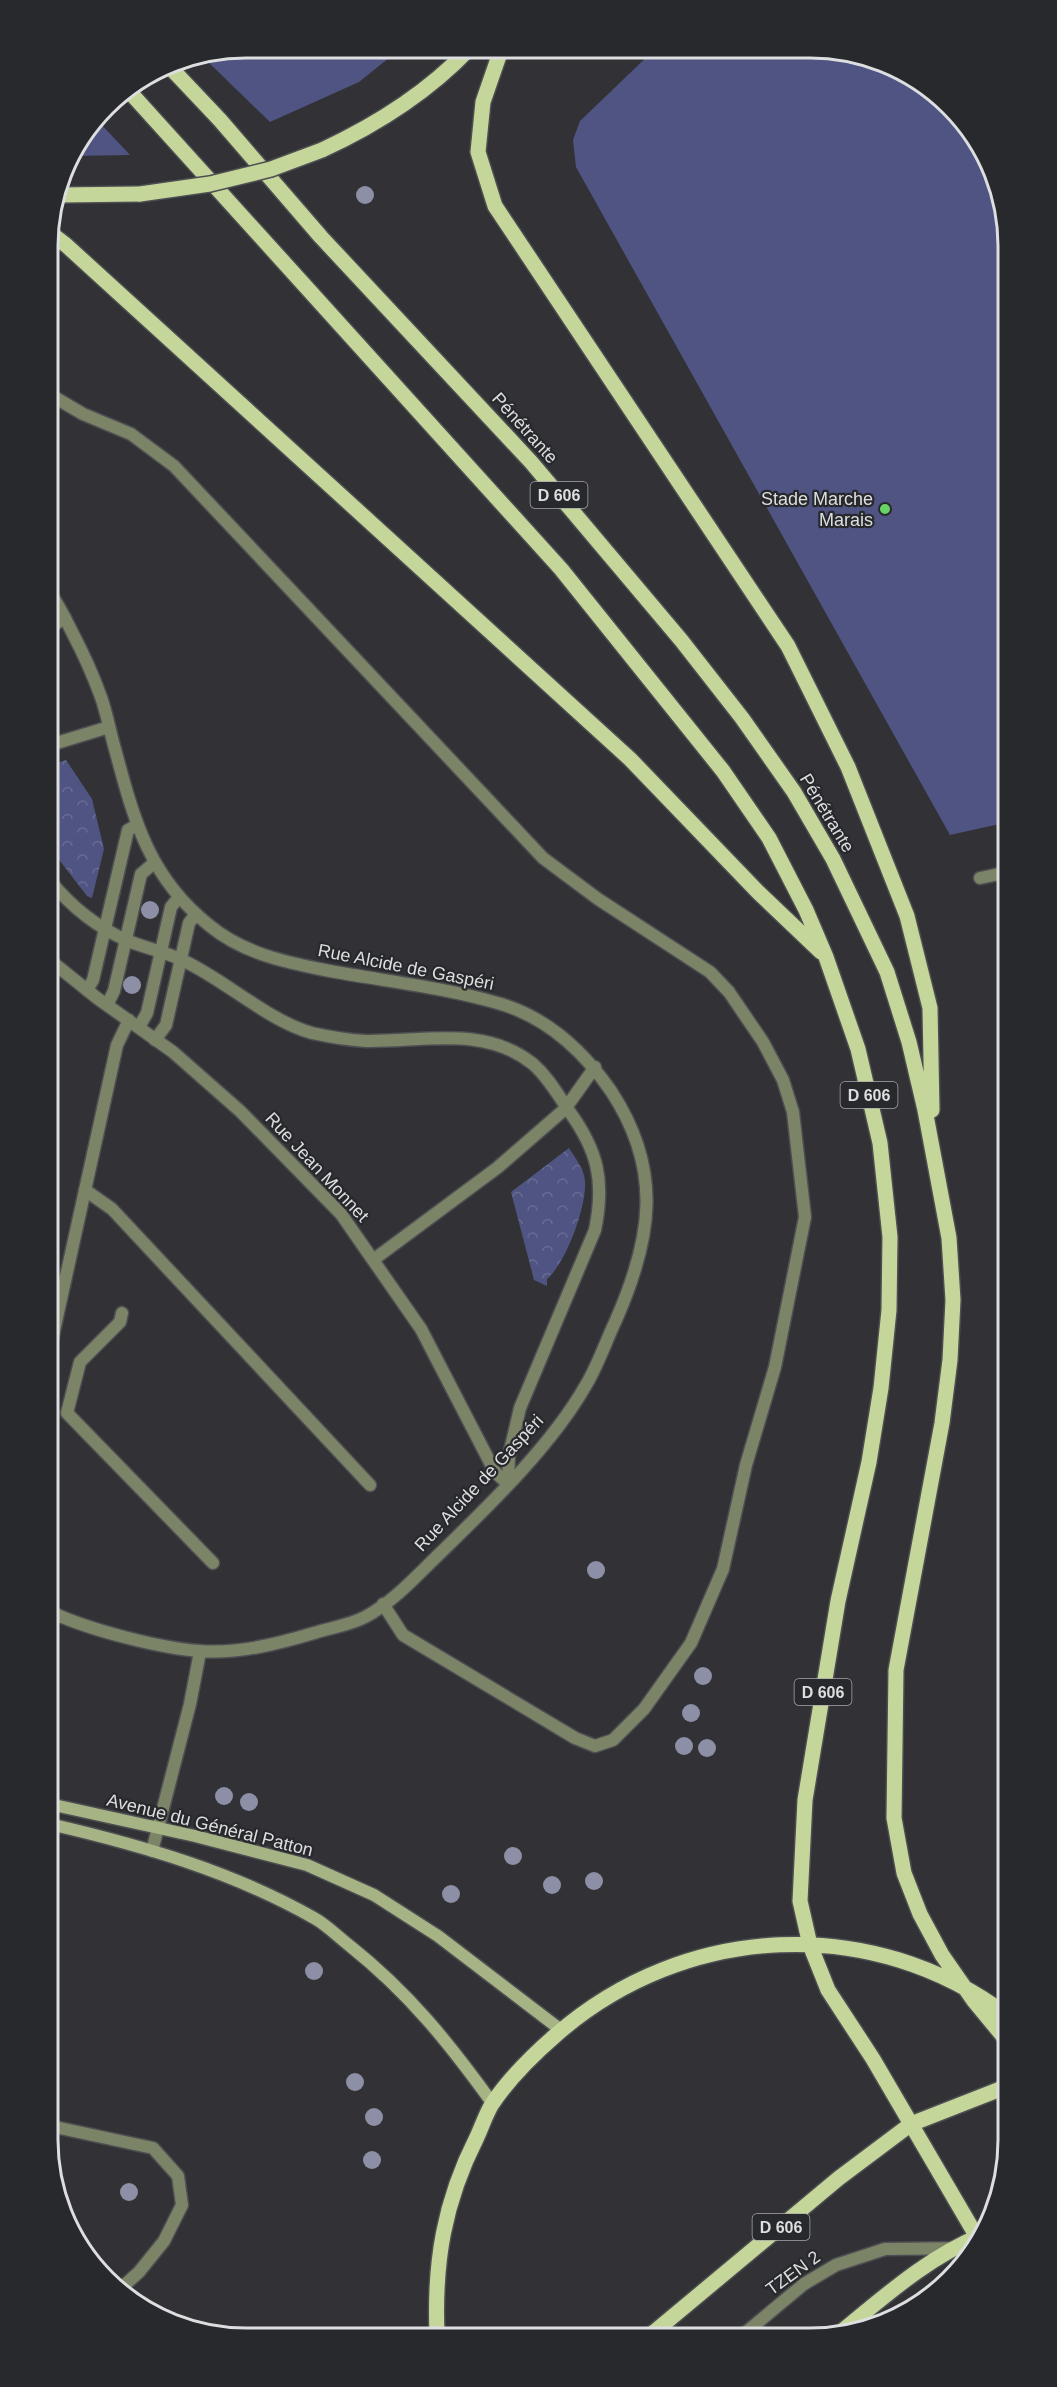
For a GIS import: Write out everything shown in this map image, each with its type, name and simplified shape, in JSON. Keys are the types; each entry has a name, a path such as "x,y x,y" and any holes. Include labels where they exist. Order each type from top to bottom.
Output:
{"main road":[{"path":"66,195 140,195 210,184 272,169 361,132 414,98 459,59"},
{"path":"498,59 483,102 478,152 495,206 788,646 848,766 903,906 930,1008 933,1158"},
{"name":"Pénétrante","path":"175,73 220,120 321,237 531,462 681,640 742,718 794,792 833,859 887,972 909,1042 925,1110 933,1158"},
{"name":"D 606","path":"134,96 561,570 723,771 769,838 806,910 826,957 858,1049 880,1143 890,1238 890,1310 881,1389 869,1462 838,1601 805,1800 800,1901 810,1945 828,1989 911,2124 974,2233"},
{"path":"59,240 630,759 759,893 826,957"},
{"name":"D 606","path":"933,1158 949,1238 953,1300 950,1360 942,1423 897,1670 894,1818 904,1873 920,1914 942,1955 974,2001 998,2030"},
{"name":"Avenue du Général Patton","path":"58,1806 159,1827 307,1865 374,1895 438,1936 561,2030"},
{"name":"Avenue du Général Patton","path":"58,1826 218,1871 316,1919 381,1970 434,2026 493,2104"},
{"path":"437,2328 436,2283 439,2249 448,2205 464,2163 493,2104 538,2051 561,2030 608,1995 648,1974 690,1959 733,1949 778,1944 823,1945 867,1951 910,1963 952,1981 998,2008"},
{"name":"D 606","path":"659,2328 839,2178 911,2124 998,2090"},
{"name":"D 606","path":"851,2324 901,2283 956,2248 968,2244"}],"street":[{"path":"59,400 83,414 131,434 174,466 543,858 598,899 711,972 729,992 763,1042 783,1080 793,1112 805,1218 775,1367 746,1465 723,1569 691,1643 645,1709 613,1740 595,1746 575,1738 403,1635 383,1604"},
{"name":"Rue Alcide de Gaspéri","path":"58,1616 76,1624 200,1652 253,1649 365,1617 408,1585 508,1484 558,1426 587,1384 630,1287 646,1225 644,1168 626,1114 595,1067 558,1034 532,1017 504,1005 462,994 285,962 249,950 212,928 179,897 161,876 137,825 102,700 82,650 59,608"},
{"path":"59,622 65,618"},
{"path":"59,742 109,727"},
{"path":"87,990 93,980 128,830 137,825"},
{"path":"107,1005 114,992 141,874 154,863"},
{"path":"980,878 998,874"},
{"path":"59,890 79,910 105,929 126,940 181,959 271,1014 310,1032 336,1038 367,1041 469,1038 509,1049 535,1066 548,1080 585,1133 600,1179 600,1204 595,1230 520,1408 509,1455 508,1484"},
{"path":"58,1311 117,1045 147,1012 171,907 179,897"},
{"path":"155,1040 166,1025 189,923 196,914"},
{"name":"Rue Jean Monnet","path":"59,967 155,1040 240,1111 341,1214 421,1329 495,1472 508,1484"},
{"path":"373,1260 497,1168 566,1107 595,1067"},
{"path":"85,1190 112,1209 370,1485"},
{"path":"122,1313 120,1322 80,1362 67,1413 213,1563"},
{"path":"152,1851 190,1704 200,1652"},
{"path":"58,2128 153,2148 178,2176 182,2205 164,2241 139,2272 126,2284"},
{"name":"TZEN 2","path":"751,2328 804,2284 836,2265 885,2249 956,2248"}],"green space":[{"name":"Stade Marche Marais","path":"645,58 823,59 871,68 915,90 952,123 973,152 992,198 997,222 998,246 998,824 950,835 576,167 573,140 580,121"},
{"path":"234,59 388,59 359,82 270,122 209,62"},
{"path":"103,126 130,155 82,156"},
{"path":"66,760 92,799 104,849 92,898 87,896 59,859 59,762"},
{"path":"569,1148 583,1172 585,1192 583,1205 568,1248 547,1279 547,1286 534,1280 511,1192"}],"place":[{"name":"Stade Marche Marais","path":"885,509"}]}
